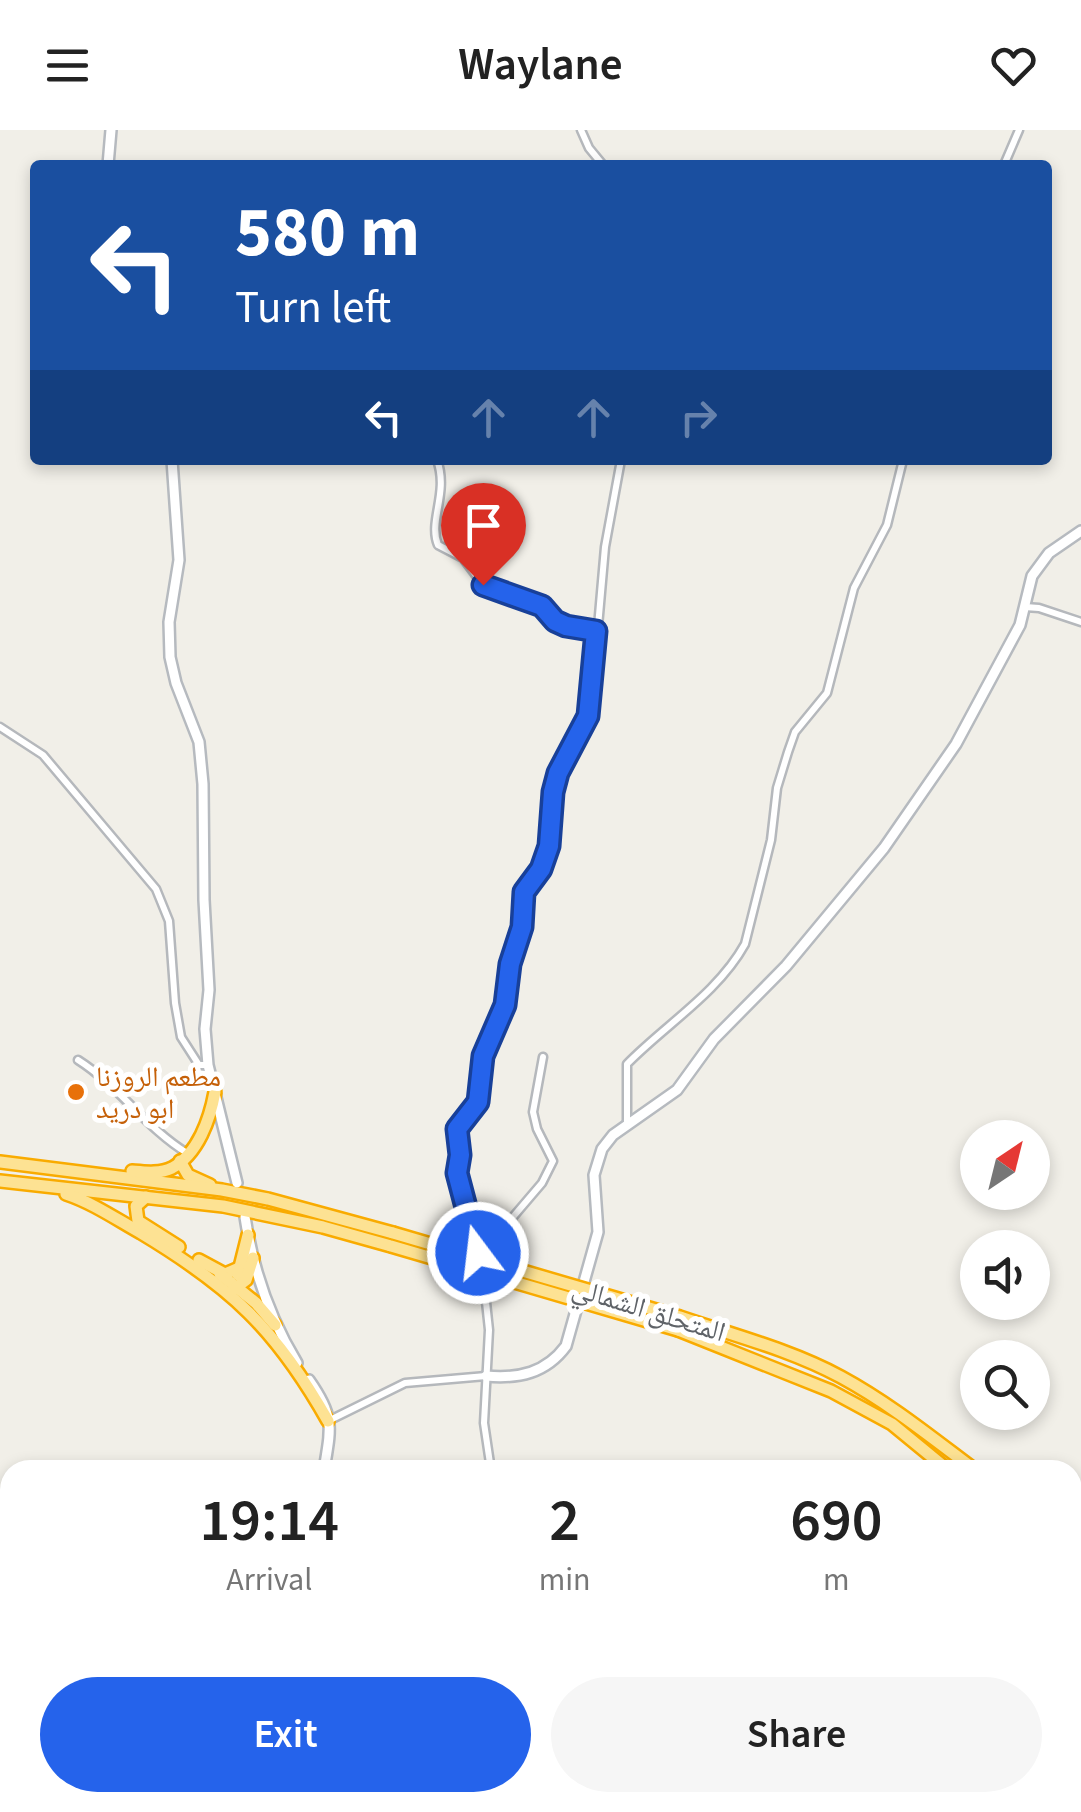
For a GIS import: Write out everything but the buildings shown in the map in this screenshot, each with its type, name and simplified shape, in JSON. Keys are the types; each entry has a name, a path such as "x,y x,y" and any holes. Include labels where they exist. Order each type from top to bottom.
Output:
{"highway":[{"path":"79,1171 168,1170 216,1120 215,1092"},
{"path":"184,1157 188,1175 218,1190"},
{"name":"المتحلق الشمالي","path":"0,1162 218,1190 393,1232 679,1324 831,1391 892,1424 936,1460"},
{"name":"المتحلق الشمالي","path":"0,1180 266,1214 776,1350 838,1376 910,1419 962,1460"},
{"path":"48,1188 102,1210 172,1251 275,1325"},
{"path":"146,1197 136,1206 138,1221 215,1271 264,1326 328,1422"},
{"path":"234,1293 248,1235"},
{"path":"234,1293 250,1273 253,1258"},
{"path":"215,1271 230,1274 239,1268"}],"street":[{"path":"108,160 111,130"},
{"path":"581,130 588,148 599,160"},
{"path":"1006,160 1020,130"},
{"path":"172,465 179,560 169,622 170,657 198,742 203,784 208,1065 215,1092"},
{"path":"439,465 442,503 434,534 438,545 463,558 483,585 542,606 555,621 566,626 596,631"},
{"path":"490,1460 484,1423 488,1330 485,1284 459,1185 457,1129 478,1102 483,1056 505,1005 510,964 522,927 524,892 541,869 549,846 558,773 588,716 606,535 620,465"},
{"path":"627,1125 627,1064 701,996 745,944 788,752 796,732 827,693 854,588 886,525 902,465"},
{"path":"328,1422 406,1383 486,1376 509,1378 555,1361 566,1346 598,1232 594,1186 602,1149 627,1125 677,1090 714,1039 786,966 884,848 956,744 1020,625 1032,576 1049,553 1081,531"},
{"path":"1025,607 1081,622"},
{"path":"0,727 42,754 156,889 169,921 180,1036 199,1065 208,1065"},
{"path":"485,1284 514,1218 551,1169 553,1160 533,1112 543,1058"},
{"path":"78,1060 102,1076 184,1157"},
{"path":"216,1120 237,1183"},
{"path":"245,1216 260,1288 275,1325 330,1412 326,1460"}],"place":[{"name":"مطعم الروزنا ابو دريد","path":"76,1092"}],"route":[{"path":"478,1253 457,1173 457,1129 478,1102 480,1067 505,1005 510,964 519,943 522,899 546,859 558,773 591,706 596,631 566,626 555,621 542,606 483,585"}]}
